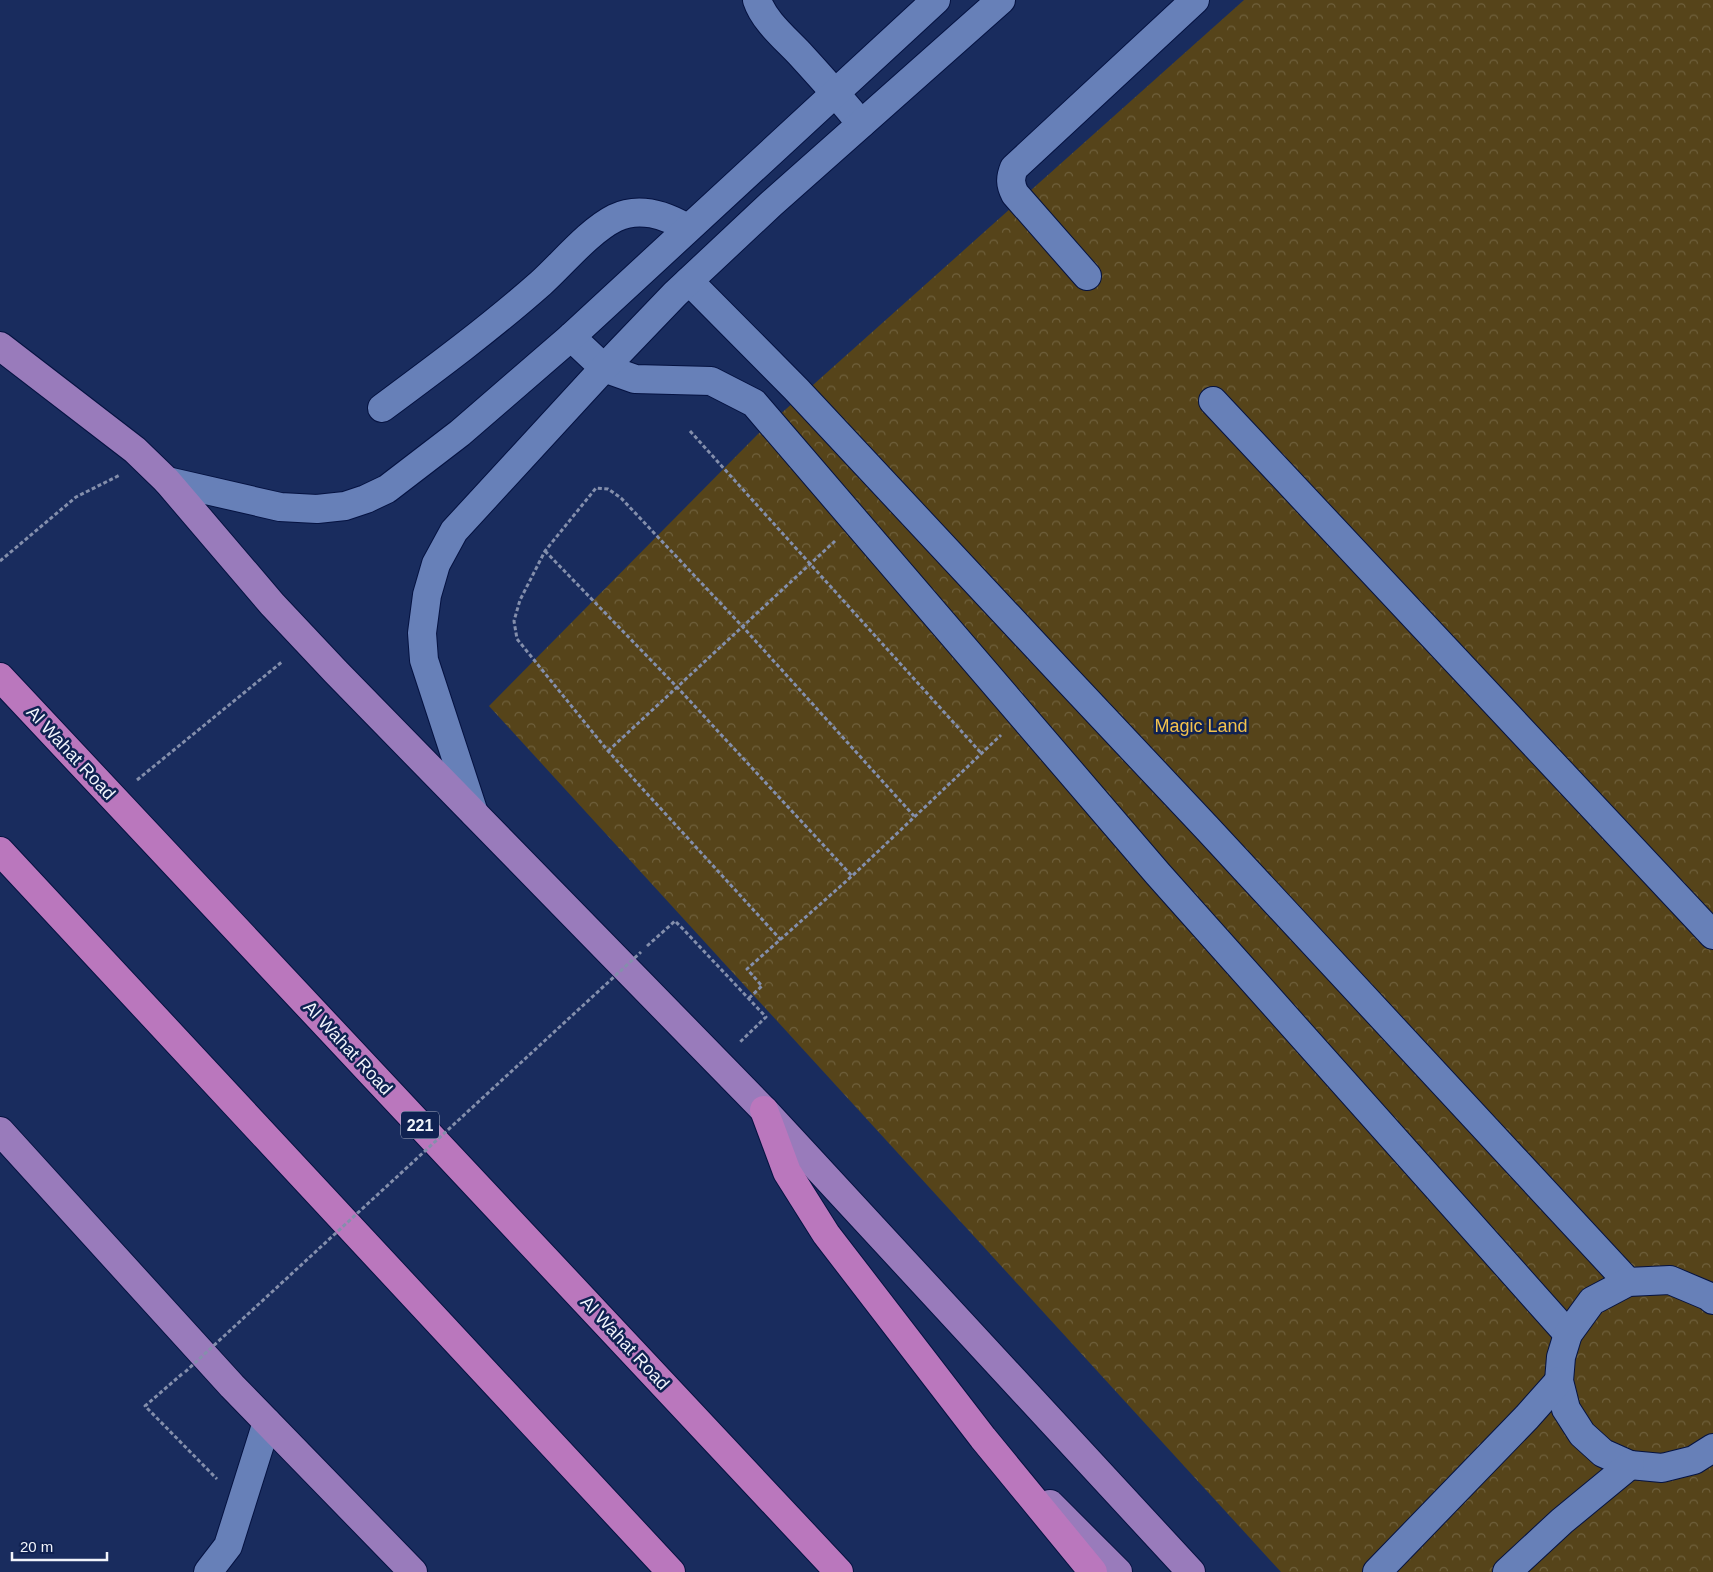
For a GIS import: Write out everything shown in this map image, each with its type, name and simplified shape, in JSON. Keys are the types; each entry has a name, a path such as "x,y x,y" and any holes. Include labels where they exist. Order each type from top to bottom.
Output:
{"highway":[{"name":"Al Wahat Road","path":"0,678 839,1572"},
{"path":"0,851 670,1572"},
{"path":"764,1110 788,1172 826,1234 983,1438 1093,1572"}],"main road":[{"path":"0,346 135,450 167,481 272,604 764,1110 1191,1572"},
{"path":"0,1131 267,1422 413,1572"},
{"path":"983,1438 1118,1572"}],"street":[{"path":"757,0 759,7 772,23 835,92 861,124"},
{"path":"167,481 280,507 317,509 345,506 387,489 460,433 571,337 936,0"},
{"path":"474,813 424,660 422,633 427,595 436,564 454,531 604,368 689,281 771,204 1001,0"},
{"path":"1087,276 1015,194 1010,176 1014,168 1196,0"},
{"path":"382,408 466,344 533,289 600,227 616,218 634,213 653,213 671,219 687,228"},
{"path":"689,281 796,389 1208,828 1628,1282"},
{"path":"571,337 604,368 635,379 710,381 754,403 1158,874 1568,1334"},
{"path":"1213,401 1713,935"},
{"path":"1713,1300 1708,1296 1670,1280 1628,1282 1592,1301 1568,1334 1561,1357 1559,1381 1566,1409 1582,1434 1603,1453 1630,1465 1662,1468 1694,1460 1713,1448"},
{"path":"1376,1572 1528,1417 1559,1381"},
{"path":"208,1572 228,1546 267,1422"},
{"path":"1507,1572 1568,1515 1630,1465"}],"path":[{"path":"690,430 982,754"},
{"path":"0,561 76,497 147,462"},
{"path":"781,940 608,751 517,639 514,621 520,600 545,551 596,488 608,489 622,498 742,626 914,816"},
{"path":"608,751 855,521"},
{"path":"545,551 677,687 852,876"},
{"path":"114,799 307,641"},
{"path":"749,998 762,986 747,969 852,876 1022,715"},
{"path":"223,1485 145,1406 185,1372 675,921 766,1017 718,1063"}],"green space":[{"name":"Magic Land","path":"1244,0 1713,0 1713,1572 1281,1572 489,706 758,434"}]}
